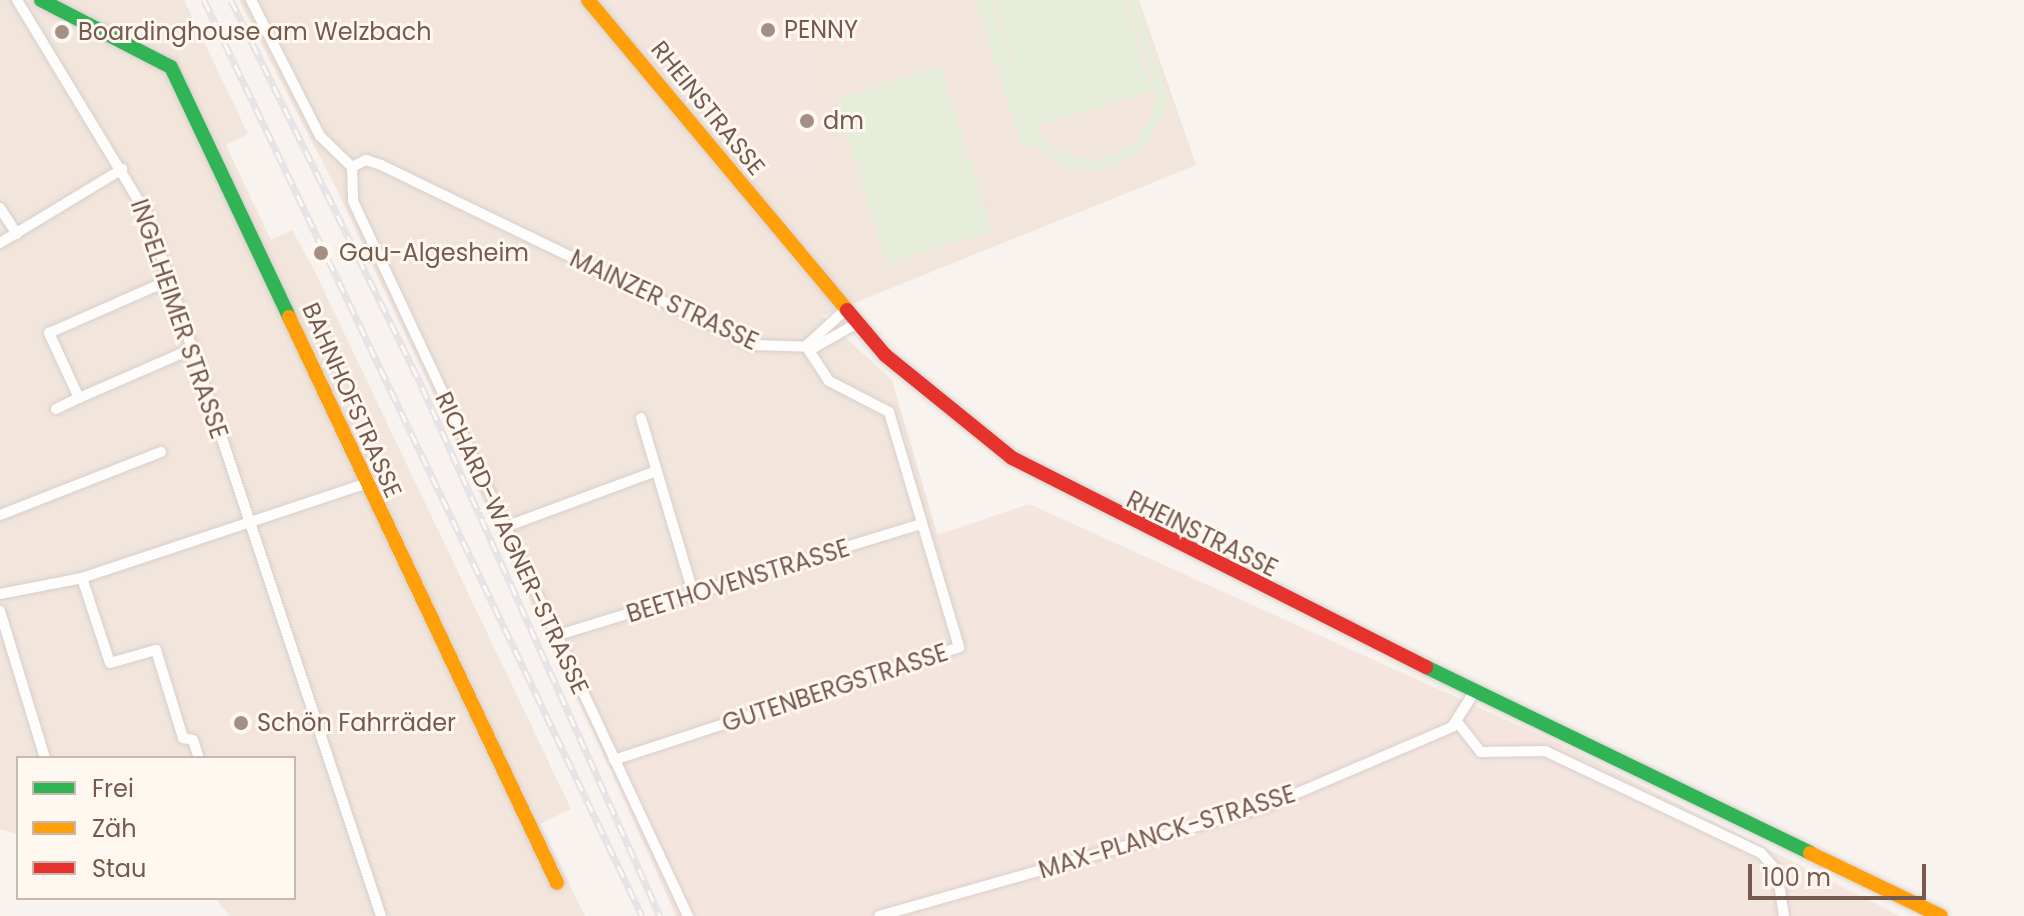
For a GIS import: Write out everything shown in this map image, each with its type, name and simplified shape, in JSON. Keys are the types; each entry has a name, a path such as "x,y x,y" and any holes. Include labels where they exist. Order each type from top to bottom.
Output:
{"main road":[{"name":"BAHNHOFSTRASSE","path":"41,0 171,67 370,482 557,883"},
{"name":"RHEINSTRASSE","path":"588,0 856,324 940,405 1038,474 1475,691 1941,916"}],"street":[{"name":"INGELHEIMER STRASSE","path":"18,0 122,169 170,280 381,916"},
{"path":"251,0 320,136 352,167"},
{"name":"MAINZER STRASSE","path":"352,167 366,160 381,165 754,345 825,345 856,324"},
{"name":"RICHARD-WAGNER-STRASSE","path":"352,167 353,201 688,916"},
{"path":"0,243 122,169"},
{"path":"0,208 17,234"},
{"path":"79,398 49,333 170,280"},
{"path":"806,346 845,310"},
{"name":"GUTENBERGSTRASSE","path":"614,760 959,647 889,412 829,381 806,346"},
{"path":"56,409 194,348"},
{"path":"641,418 694,596"},
{"path":"0,515 161,452"},
{"path":"505,527 656,471"},
{"path":"0,594 82,578 370,482"},
{"name":"BEETHOVENSTRASSE","path":"555,636 694,596 921,524"},
{"path":"82,578 110,663 156,650 183,738 193,740 198,756"},
{"path":"0,611 44,756"},
{"path":"1475,691 1458,723 1481,752 1553,753 1761,853 1777,871 1784,916"},
{"name":"MAX-PLANCK-STRASSE","path":"879,916 1267,806 1458,723"}],"shaded area":[{"path":"0,0 184,0 248,134 226,145 237,169 271,240 292,230 315,272 571,809 540,824 585,916 230,916 217,900 296,900 296,756 16,756 16,833 0,829"},
{"path":"239,0 1139,0 1196,165 822,316 892,380 971,649 609,766 339,194"},
{"path":"607,0 792,0 840,161 769,183"},
{"path":"1029,504 1560,744 1900,916 676,916 609,766 971,649 937,535"}],"green space":[{"path":"975,0 992,0 1031,123 995,0 1124,0 1152,91 1033,127 1055,150 1093,160 1116,155 1140,137 1155,105 1152,76 1128,0 1137,0 1169,102 1146,146 1113,168 1089,171 1065,167 1035,146 1023,149"},
{"path":"941,66 992,231 886,264 836,98"}],"railway":[{"path":"204,0 642,916"},
{"path":"231,0 422,387 660,916"}],"traffic: fast":[{"path":"41,0 171,67 289,317"},
{"path":"1426,667 1810,853"}],"traffic: slow":[{"path":"588,0 847,310"},
{"path":"289,317 557,883"},
{"path":"1810,853 1941,916"}],"traffic: jam":[{"path":"847,310 885,355 1012,458 1426,667"}],"place":[{"name":"PENNY","path":"768,30"},
{"name":"Boardinghouse am Welzbach","path":"62,32"},
{"name":"dm","path":"807,121"},
{"name":"Gau-Algesheim","path":"321,253"},
{"name":"Schön Fahrräder","path":"241,723"}]}
